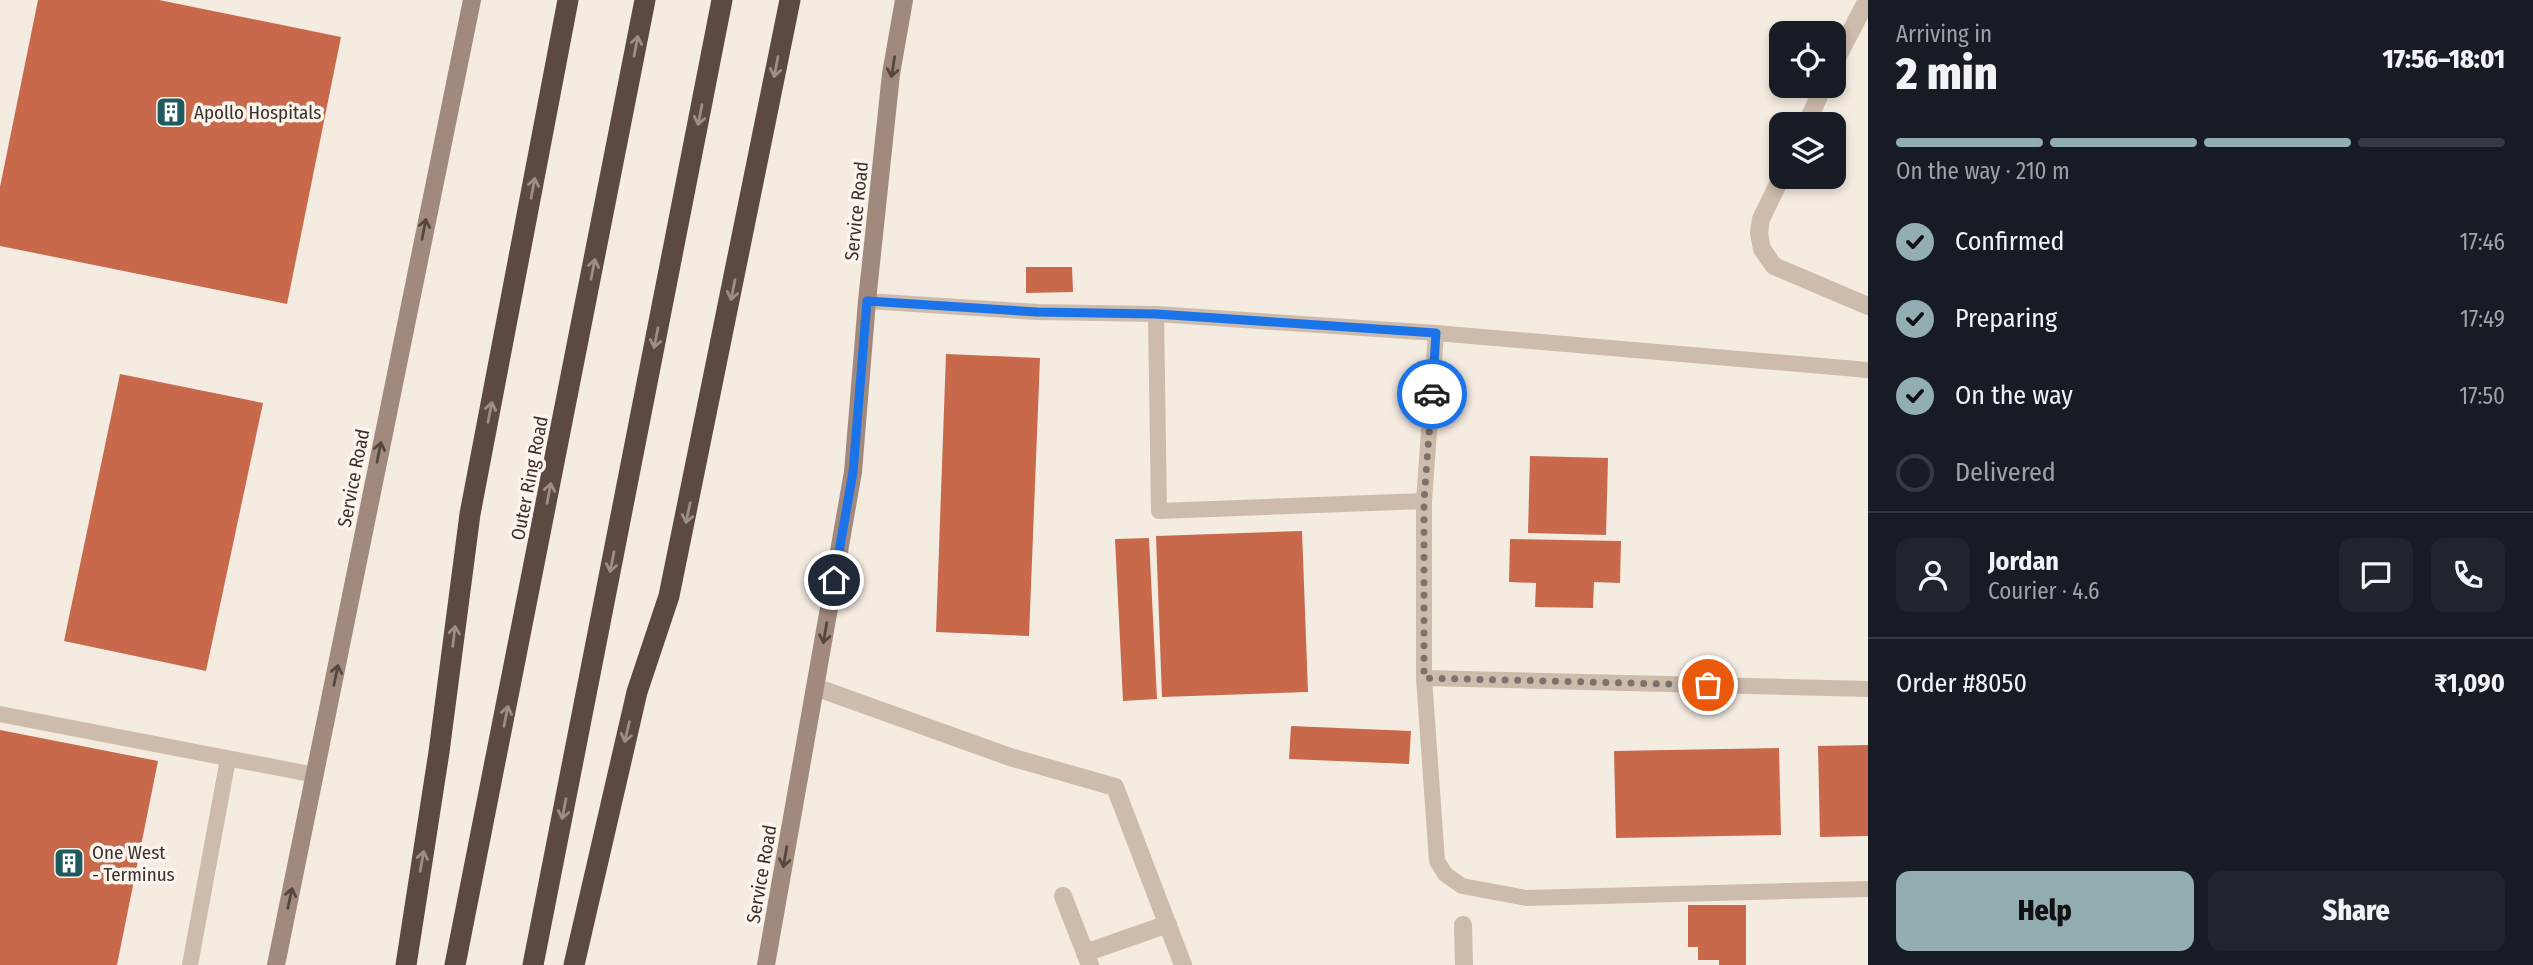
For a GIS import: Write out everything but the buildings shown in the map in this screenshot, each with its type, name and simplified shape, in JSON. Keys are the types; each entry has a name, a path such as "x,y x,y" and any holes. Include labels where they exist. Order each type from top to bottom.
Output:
{"highway":[{"path":"406,965 439,752 470,514 568,0"},
{"name":"Outer Ring Road","path":"455,965 645,0"},
{"path":"533,965 722,0"},
{"path":"574,965 637,692 672,583 790,0"}],"main road":[{"name":"Service Road","path":"276,965 472,0"},
{"name":"Service Road","path":"766,965 853,472 867,301 891,75 904,0"}],"street":[{"path":"1846,41 1867,0"},
{"path":"1776,189 1761,219 1759,233 1762,249 1774,267 1868,306"},
{"path":"815,687 1010,757 1115,787 1183,965"},
{"path":"1063,896 1088,959 1168,924"},
{"path":"1463,925 1464,965"}],"lane":[{"path":"867,301 1037,312 1156,314 1436,333 1868,370"},
{"path":"1156,314 1159,511 1424,501"},
{"path":"1436,333 1424,501 1424,678 1437,861 1445,874 1462,886 1526,898 1868,889"},
{"path":"1424,678 1868,689"},
{"path":"0,714 315,775"},
{"path":"190,965 229,759"}],"way so far":[{"path":"1432,394 1424,501 1424,678 1708,685"}],"place":[{"name":"Apollo Hospitals","path":"171,112"},
{"name":"One West - Terminus","path":"69,863"}],"route":[{"path":"834,580 853,472 867,301 1037,312 1156,314 1436,333 1432,394"}]}
